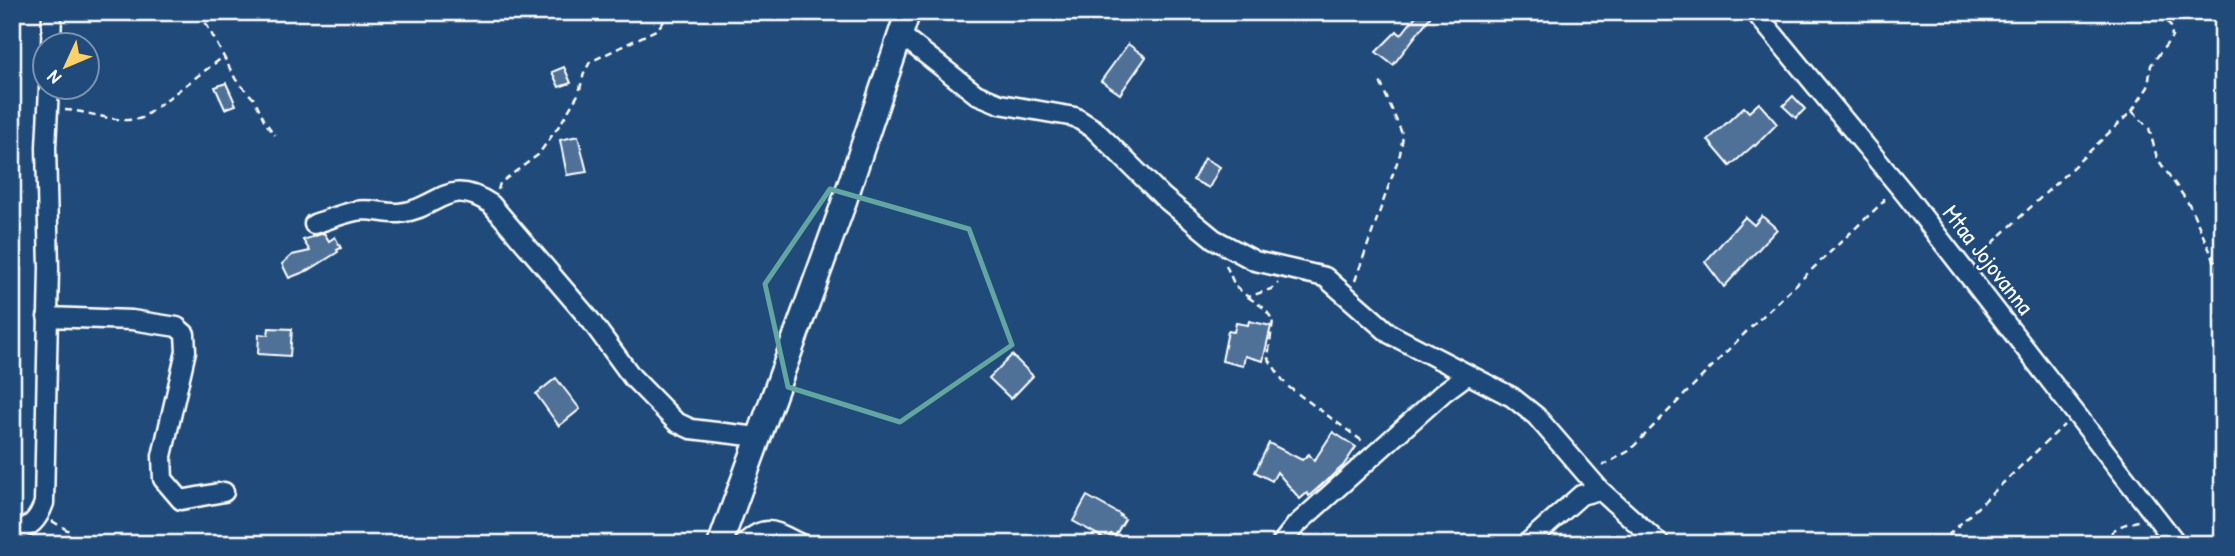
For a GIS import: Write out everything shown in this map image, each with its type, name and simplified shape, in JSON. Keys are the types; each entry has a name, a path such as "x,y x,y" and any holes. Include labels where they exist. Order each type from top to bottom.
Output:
{"main road":[{"path":"720,544 842,208 908,12"}],"street":[{"path":"51,32 52,12"},
{"name":"Mtaa Jojovanna","path":"1755,12 1965,270 2177,544"},
{"path":"901,34 976,94 1000,104 1076,117 1094,129 1163,197 1214,239 1255,261 1325,277 1390,334 1512,397 1536,416 1600,489 1660,544"},
{"path":"26,530 44,503 49,268 46,147 48,102"},
{"path":"314,224 357,210 398,213 412,210 451,192 475,194 491,204 591,321 632,377 676,422 691,429 758,438"},
{"path":"47,317 132,320 177,327 186,334 186,351 162,456 163,479 181,500 224,492"},
{"path":"1281,544 1296,524 1444,392 1467,375"},
{"path":"1527,544 1581,495 1600,489"},
{"path":"744,544 756,532 767,530 801,544"}],"path":[{"path":"200,12 236,80 255,100 265,122 275,135"},
{"path":"491,204 500,183 538,155 561,123 579,93 590,62 656,30 673,12"},
{"path":"1965,270 2132,111 2148,87 2151,65 2172,37 2171,27 2162,12"},
{"path":"48,109 81,110 130,121 142,118 223,57"},
{"path":"1351,298 1356,275 1401,153 1403,136 1379,79"},
{"path":"2132,111 2149,128 2157,158 2189,204 2223,281"},
{"path":"1585,471 1606,465 1629,451 1746,332 1884,201 1888,173"},
{"path":"1248,297 1264,308 1273,320 1268,358 1286,386 1378,453"},
{"path":"1939,544 2077,413"},
{"path":"2112,544 2110,533 2121,526 2156,516"},
{"path":"26,530 66,529 74,534 80,544"}],"highlighted area":[{"path":"830,189 969,229 1012,345 900,422 788,387 765,284"}],"building":[{"path":"1419,12 1434,12 1393,65 1376,52 1397,31 1401,35"},
{"path":"1128,44 1146,57 1120,94 1101,81"},
{"path":"564,67 571,83 559,87 552,72"},
{"path":"226,83 236,105 225,109 215,87"},
{"path":"1793,96 1805,109 1796,118 1783,106"},
{"path":"1759,103 1777,124 1730,166 1708,140 1744,107 1749,112"},
{"path":"578,136 587,172 567,175 560,140"},
{"path":"1204,158 1220,167 1209,188 1193,180"},
{"path":"1762,216 1777,229 1724,287 1705,262 1745,217 1754,225"},
{"path":"324,233 329,241 335,237 341,248 338,252 309,270 289,278 282,264 292,255 310,251 303,240"},
{"path":"1249,321 1271,326 1263,361 1245,356 1243,366 1222,361 1228,331 1234,332 1236,323 1248,325"},
{"path":"269,328 292,329 290,356 258,354 259,334 268,335"},
{"path":"1012,355 1033,376 1011,399 989,378"},
{"path":"556,378 580,409 559,426 536,394"},
{"path":"1333,432 1356,447 1343,466 1309,496 1307,493 1300,499 1277,472 1272,481 1255,472 1269,443 1302,460 1309,454 1314,461"},
{"path":"1087,496 1125,519 1115,536 1111,534 1107,540 1073,521"}]}
